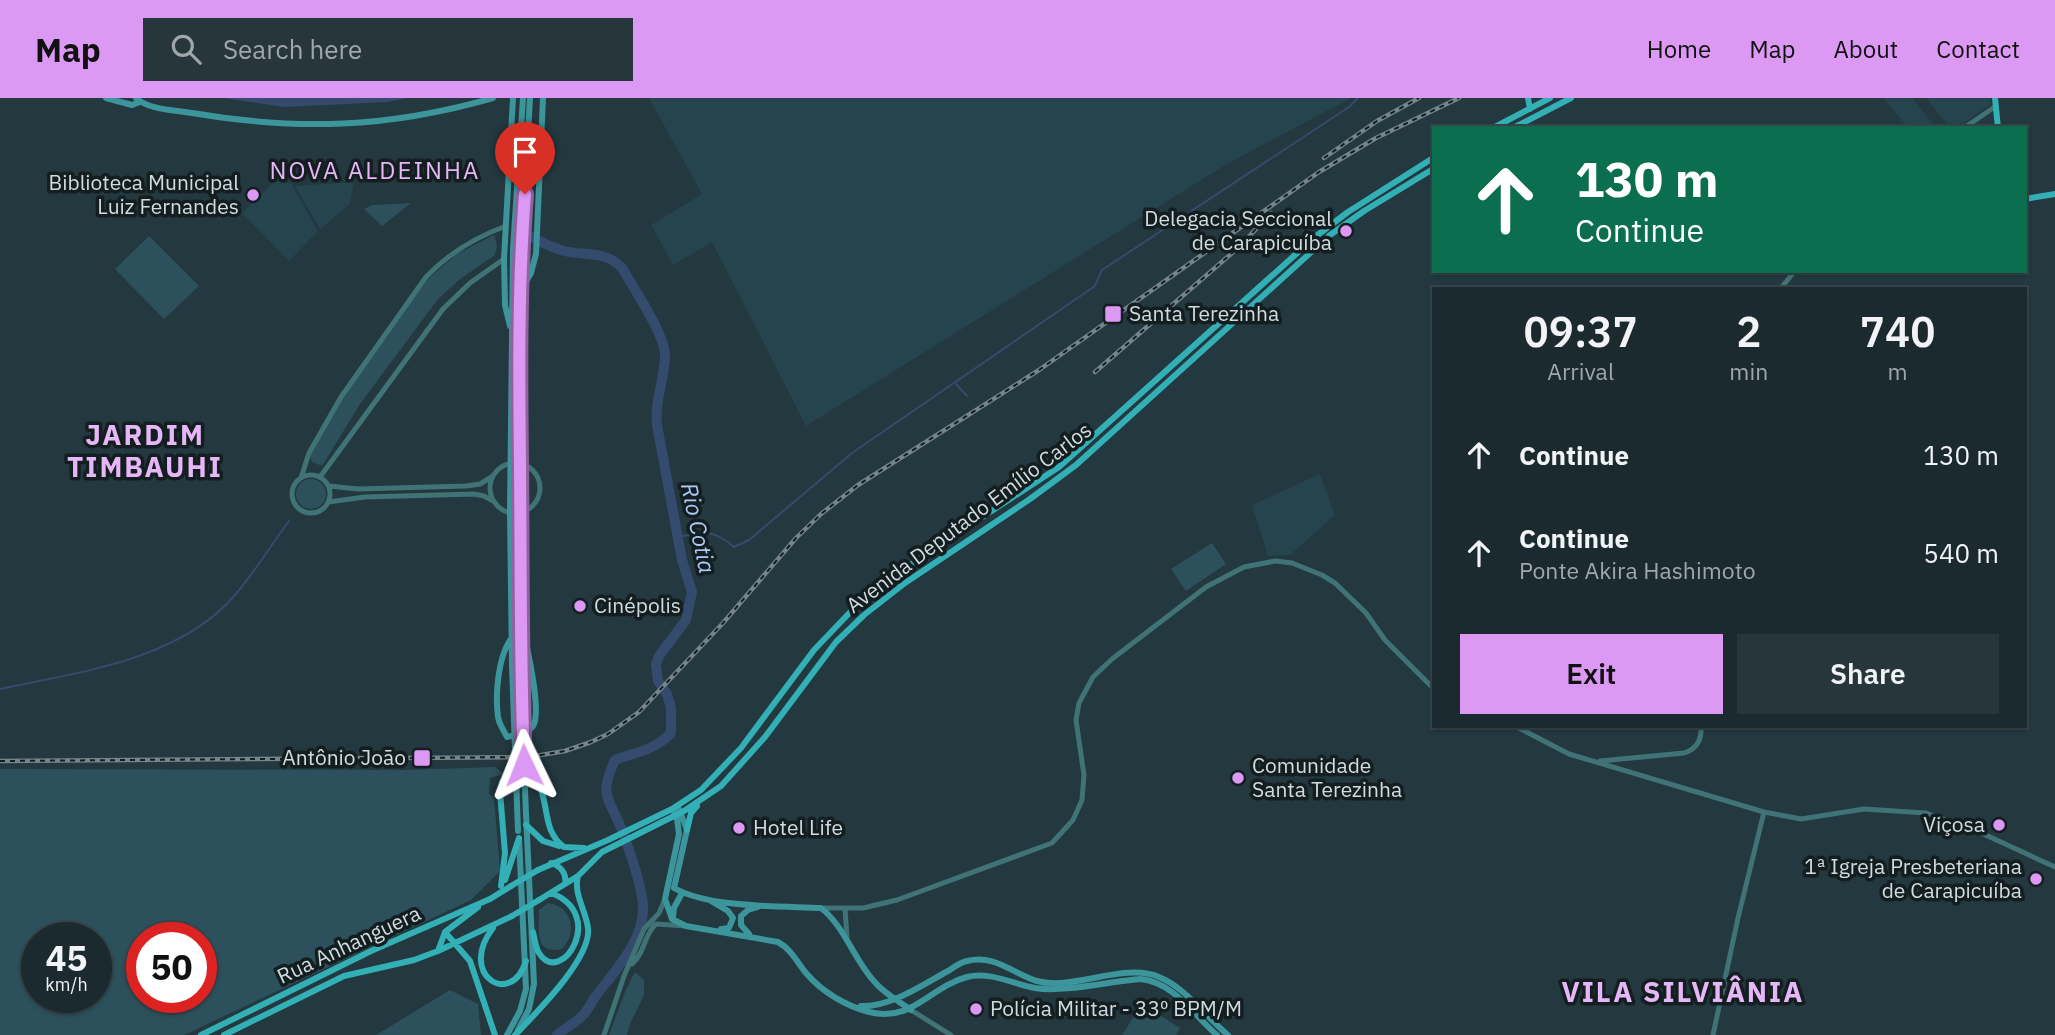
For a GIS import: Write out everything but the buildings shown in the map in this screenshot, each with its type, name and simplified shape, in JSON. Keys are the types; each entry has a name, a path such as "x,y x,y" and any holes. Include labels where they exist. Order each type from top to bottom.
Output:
{"main road":[{"path":"106,98 132,104 138,100 245,121 309,125 383,121 493,98"},
{"path":"506,98 513,106"},
{"path":"512,332 505,305 504,259 513,98"},
{"path":"507,1035 525,999 526,961 511,638 510,513 513,249 523,98"},
{"path":"515,1035 533,996 533,932 520,665 518,398 519,293 530,98"},
{"path":"519,293 531,273 536,254 543,98"},
{"path":"1528,98 1530,109"},
{"path":"1497,126 1550,98"},
{"path":"1517,126 1570,98"},
{"path":"1995,98 1998,126"},
{"name":"Avenida Deputado Emílio Carlos","path":"512,916 578,876 602,852 634,837 676,811 727,765 814,650 856,606 921,557 1059,467 1315,237 1348,212 1432,159"},
{"name":"Avenida Deputado Emílio Carlos","path":"511,886 551,863 701,801 739,768 836,642 879,602 1076,465 1330,235 1432,170"},
{"path":"2027,199 2055,194"},
{"path":"511,638 502,660 498,694 498,718 507,737 533,727 536,719 532,677 520,618"},
{"path":"501,886 505,853 500,792 502,782 508,777 531,776 536,779 549,829 564,848"},
{"path":"681,896 674,888 677,873 691,813 701,801"},
{"path":"676,811 687,830"},
{"path":"676,811 679,834 665,899 672,919 686,926 769,939 784,945 812,980 852,1006 869,1012 904,1013 953,982 969,976 993,977 1045,990 1116,981 1153,981 1176,995 1217,1035"},
{"path":"526,825 543,841 564,848 590,848"},
{"path":"438,951 445,932 490,899 501,886 508,873 519,834"},
{"path":"551,863 564,873 565,884"},
{"path":"515,1035 554,991 584,949 589,935 576,885 578,876"},
{"name":"Rua Anhanguera","path":"201,1035 371,951 490,899 511,886"},
{"path":"533,932 538,953 546,960 558,961 569,955 576,942 578,924 575,914 566,902 551,893"},
{"path":"665,899 681,896 821,908 829,915 872,979 911,1010"},
{"path":"672,919 681,896"},
{"path":"705,929 729,928 733,918 729,911 710,900"},
{"path":"752,936 741,925 741,916 748,910 767,905"},
{"name":"Rua Anhanguera","path":"224,1035 344,975 414,960 495,926 512,916"},
{"path":"495,926 481,949 481,964 486,976 498,984 513,982 523,971 526,961"},
{"path":"445,932 470,961 495,1035"},
{"path":"852,1006 873,1007 965,961 982,960 1045,982 1128,974 1153,975 1172,984 1228,1035"},
{"path":"980,976 982,960"},
{"path":"993,977 996,963"}],"street":[{"path":"1967,126 1996,106"},
{"path":"301,478 304,463 349,384 426,277 463,247 506,226"},
{"path":"320,477 327,471 443,309 470,283 504,259"},
{"path":"1782,287 1793,273"},
{"path":"304,463 313,475"},
{"path":"328,502 365,497 474,494 493,501 500,509 520,513 534,505 541,491 540,480 534,471 520,463 510,463 500,467 481,484 358,489 329,486 320,477 313,475 301,478 292,494 299,509 316,513 328,502 329,486"},
{"path":"493,476 490,486 493,501"},
{"path":"821,908 863,908 897,900 1052,843 1073,820 1082,800 1084,775 1077,733 1077,711 1093,677 1112,659 1206,587 1244,567 1275,561 1292,563 1335,583 1366,613 1385,640 1432,687"},
{"path":"1519,728 1549,745 1582,758 1764,812 1801,819 1857,810 1926,813 1970,829 2055,867"},
{"path":"1597,762 1690,751 1699,742 1701,728"},
{"path":"1713,1035 1764,812"},
{"path":"604,1035 644,929 659,913 665,899"},
{"path":"845,909 845,930 849,944"},
{"path":"630,966 656,924 686,926"},
{"path":"911,1010 951,1035"}],"shaded area":[{"path":"224,98 408,98 388,102 284,107"},
{"path":"649,98 1351,98 1227,164 806,426 712,242 673,265 651,225 702,194"},
{"path":"1884,98 1913,98 1934,126 1906,126"},
{"path":"1926,98 1990,98 1991,104 1960,126 1948,126"},
{"path":"275,181 291,183 318,231 289,261 242,213"},
{"path":"354,182 350,204 320,229 295,186"},
{"path":"411,203 382,226 364,209 372,205"},
{"path":"494,235 497,245 495,255 460,279 438,299 360,404 322,466 312,462 310,454 345,391 428,279 457,254"},
{"path":"149,236 199,286 164,319 115,269"},
{"path":"1320,474 1335,515 1290,555 1268,556 1252,505"},
{"path":"311,479 321,484 326,494 321,504 311,509 301,504 296,494 301,484"},
{"path":"1212,543 1226,564 1186,591 1171,569"},
{"path":"495,767 504,774 490,778 489,794 494,798 500,871 471,900 184,1035 0,1035 0,769 407,770"},
{"path":"548,903 563,909 570,921 570,935 562,949 547,948 542,945 540,939 539,910"},
{"path":"635,972 644,980 644,995 627,1035 609,1035 625,992"},
{"path":"450,990 478,1004 481,1035 376,1035"},
{"path":"1142,1004 1180,1028 1176,1035 1122,1035"}],"waterway":[{"path":"679,537 709,533 721,537 734,547 749,540 852,453 1095,286 1102,270 1349,107 1358,98"},
{"name":"Rio Cotia","path":"527,235 564,251 602,256 615,262 622,268 660,336 665,355 657,425 682,560 692,592 686,620 656,664 658,681 667,694 671,708 671,733 652,747 615,760 607,782 607,796 625,838 641,890 642,920 626,956 585,1013 557,1035"},
{"path":"956,384 967,396"},
{"path":"0,689 95,669 157,649 186,635 212,617 235,595 289,521"}],"railway":[{"path":"1324,158 1377,121 1419,98"},
{"path":"0,761 529,757 565,751 591,742 608,734 639,712 723,623 796,538 858,485 1039,370 1319,172 1376,138 1459,98"},
{"path":"1095,372 1239,247 1271,213"}],"place":[{"name":"Biblioteca Municipal Luiz Fernandes","path":"253,195"},
{"name":"Delegacia Seccional de Carapicuíba","path":"1346,231"},
{"name":"Santa Terezinha","path":"1113,314"},
{"name":"Cinépolis","path":"580,606"},
{"name":"Antônio João","path":"422,758"},
{"name":"Comunidade Santa Terezinha","path":"1238,778"},
{"name":"Viçosa","path":"1999,825"},
{"name":"Hotel Life","path":"739,828"},
{"name":"1ª Igreja Presbeteriana de Carapicuíba","path":"2036,879"},
{"name":"Polícia Militar - 33º BPM/M","path":"976,1009"}],"district":[{"name":"NOVA ALDEINHA","path":"375,171"},
{"name":"JARDIM TIMBAUHI","path":"145,451"},
{"name":"VILA SILVIÂNIA","path":"1683,992"}],"route":[{"path":"524,765 520,665 518,398 519,293 525,194"}]}
